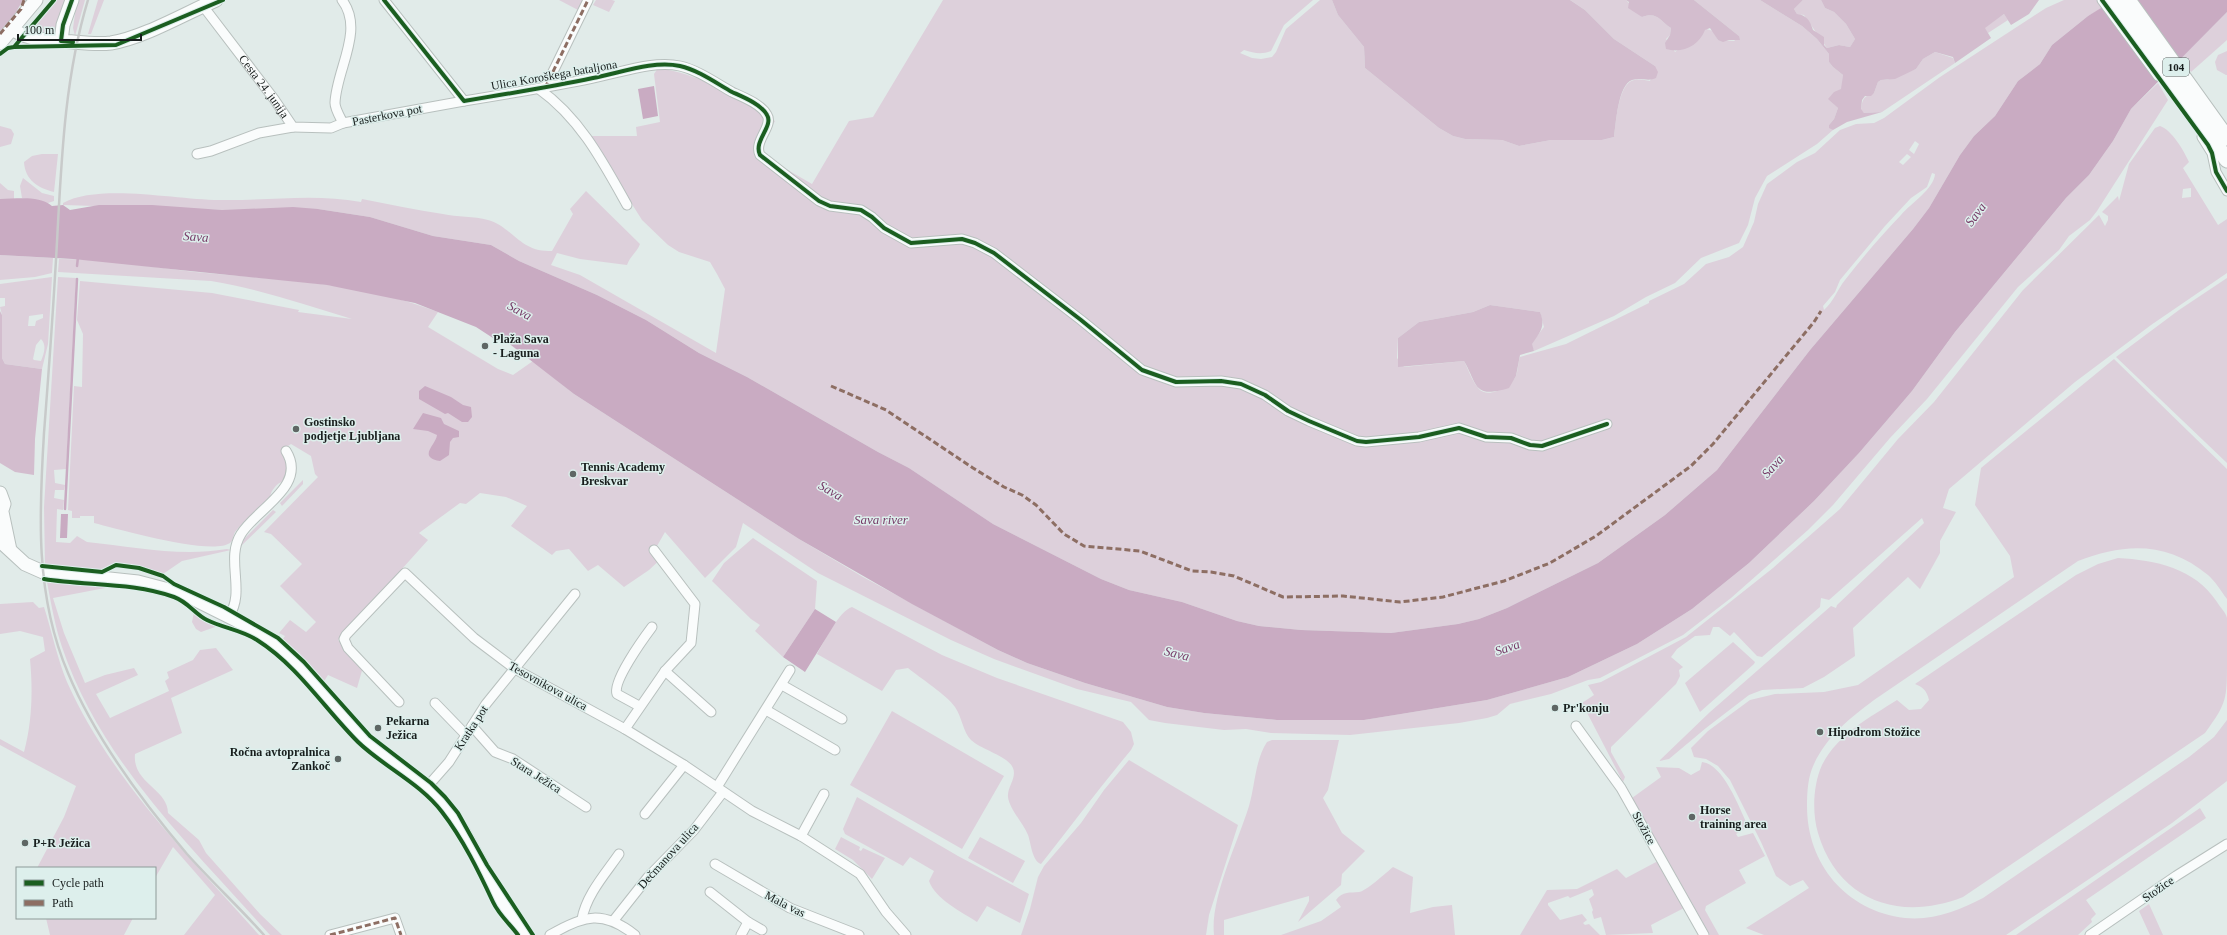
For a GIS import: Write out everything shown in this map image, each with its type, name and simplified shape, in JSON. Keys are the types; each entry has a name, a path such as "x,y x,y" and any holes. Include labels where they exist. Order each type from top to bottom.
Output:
{"main road":[{"path":"0,43 36,0"},
{"path":"61,41 63,25 72,0"},
{"path":"12,29 23,37 97,43 120,41 216,0"},
{"name":"104","path":"2113,0 2218,140"},
{"name":"104","path":"2128,0 2218,140 2227,160"},
{"path":"0,493 4,502 1,514 10,550"},
{"path":"0,541 25,564 38,571 58,575 120,579 153,584 184,594 256,631 286,653 363,737 427,787 449,811 461,828 500,898 525,935"}],"street":[{"name":"Pasterkova pot","path":"342,0 350,13 351,29 335,105 343,123 464,101"},
{"path":"384,0 464,101"},
{"name":"Ulica Koroškega bataljona","path":"542,88 588,0"},
{"path":"2102,0 2218,140 2212,153 2216,172 2227,191"},
{"name":"Cesta 24. junija","path":"203,6 274,99 293,127 331,128 343,123"},
{"name":"Ulica Koroškega bataljona","path":"464,101 542,88 659,65 680,66 748,99 765,111 769,117 758,147 761,158 819,201 830,206 861,210 872,216 890,231 911,244 962,239 994,253 1081,320 1132,363 1152,375 1176,382 1229,381 1241,384 1265,395 1288,411 1309,421 1345,437 1366,442 1419,437 1459,428 1486,437 1511,438 1530,445 1542,446 1607,424"},
{"name":"Ulica Koroškega bataljona","path":"542,88 575,121 599,156 627,205"},
{"path":"197,154 211,151 259,133 293,127"},
{"path":"229,616 237,599 235,560 238,540 243,530 290,481 292,466 286,451"},
{"path":"625,729 639,706 665,671 691,643 695,604 654,550"},
{"name":"Tesovnikova ulica","path":"399,702 348,648 344,639 346,634 404,572 474,638 515,669 625,729 684,765 752,811 801,836 860,874 886,912 906,935"},
{"name":"Kratka pot","path":"427,787 449,762 486,704 575,594"},
{"path":"639,706 618,694 617,685 639,646 652,627"},
{"path":"720,789 790,670"},
{"path":"665,671 711,712"},
{"path":"782,685 842,719"},
{"path":"435,703 466,735"},
{"path":"766,710 835,750"},
{"name":"Stara Ježica","path":"472,726 495,752 513,759 586,807"},
{"name":"Stožice","path":"1576,726 1621,788 1704,935"},
{"path":"645,814 684,765"},
{"name":"Dečmanova ulica","path":"614,920 648,877 694,830 720,789"},
{"path":"801,836 824,794"},
{"name":"Stožice","path":"2090,935 2176,876 2227,844"},
{"path":"582,919 583,911 592,893 619,854"},
{"name":"Mala vas","path":"715,864 790,908 859,935"},
{"path":"710,892 748,922 762,930"},
{"path":"330,935 395,918 401,935"},
{"path":"550,935 570,923 582,919 614,920 635,935"},
{"path":"741,935 748,922"}],"shaded area":[{"path":"0,0 23,0 15,14 0,31"},
{"path":"55,0 66,0 53,33 33,32 35,24"},
{"path":"77,0 85,0 75,36 73,28"},
{"path":"98,0 104,0 91,34 88,34"},
{"path":"559,0 583,0 578,10"},
{"path":"596,0 615,1 609,12 593,5"},
{"path":"943,0 1313,0 1284,25 1271,51 1258,53 1244,50 1240,53 1252,58 1261,59 1272,57 1276,52 1286,29 1320,0 1332,0 1338,15 1364,47 1365,68 1439,128 1453,136 1465,139 1502,140 1519,146 1551,140 1602,140 1614,137 1619,104 1624,88 1634,80 1650,81 1655,66 1614,39 1585,10 1570,0 1626,0 1642,17 1647,15 1655,16 1671,28 1670,35 1666,39 1675,52 1706,29 1713,31 1718,40 1734,41 1739,36 1694,0 1760,0 1802,26 1817,39 1829,54 1829,62 1843,75 1842,89 1834,104 1838,108 1834,119 1829,125 1833,130 1817,144 1767,176 1755,198 1748,225 1739,243 1701,258 1675,283 1646,297 1614,316 1534,351 1531,344 1544,327 1540,312 1490,305 1473,312 1419,322 1398,338 1397,358 1404,367 1464,361 1476,386 1483,392 1488,393 1504,388 1513,380 1517,374 1520,357 1566,344 1684,284 1706,264 1729,257 1743,247 1754,222 1758,204 1767,184 1797,162 1815,153 1840,130 1856,124 1874,123 1884,118 1940,77 2046,8 2064,0 2098,0 2103,8 2088,16 2052,45 2040,64 2018,81 1995,116 1974,136 1960,155 1929,208 1913,229 1810,350 1717,470 1665,515 1598,563 1507,608 1479,619 1458,624 1391,633 1301,630 1259,626 1237,621 1182,602 1129,590 1101,579 993,524 909,468 878,452 747,377 699,353 646,320 597,295 519,261 491,245 433,236 370,217 318,209 222,210 63,205 63,203 78,197 117,193 219,200 325,198 361,202 362,199 454,216 488,220 497,223 524,244 532,248 541,251 552,251 573,214 570,209 586,191 640,244 639,247 627,265 580,259 557,253 551,265 580,275 716,353 725,289 710,262 679,252 668,245 642,220 589,136 637,136 636,127 660,122 654,74 658,68 674,71 704,81 748,104 775,121 761,147 762,155 812,184 849,121 873,117","holes":["1915,141 1919,144 1914,154 1909,150","1907,154 1911,157 1903,165 1899,162","1932,173 1935,174 1931,185 1905,210 1872,247 1845,280 1824,310 1823,306 1835,292 1840,280 1885,226 1911,198 1927,187"]},
{"path":"1332,0 1570,0 1585,10 1614,39 1655,66 1658,72 1656,78 1647,80 1635,79 1627,83 1618,105 1614,137 1602,140 1551,140 1519,146 1502,140 1465,139 1453,136 1439,128 1365,68 1364,47 1338,15"},
{"path":"1626,0 1694,0 1739,36 1740,40 1729,40 1723,42 1718,40 1710,28 1705,30 1699,40 1689,47 1678,50 1666,49 1665,43 1670,35 1671,28 1655,16 1647,15 1642,17 1628,8 1629,2"},
{"path":"1760,0 1803,0 1794,9 1797,14 1808,19 1813,30 1824,37 1824,45 1827,48 1839,45 1850,47 1855,39 1846,24 1834,12 1825,8 1821,0 2039,0 2029,14 2011,25 2004,14 1985,28 1991,38 1955,63 1953,57 1935,52 1923,59 1916,69 1895,79 1881,80 1878,82 1874,93 1871,96 1865,96 1862,100 1861,109 1864,113 1882,112 1847,122 1833,130 1829,128 1829,125 1834,119 1838,108 1828,99 1834,92 1841,89 1843,75 1829,62 1829,54 1817,39 1802,26"},
{"path":"1803,0 1821,0 1825,8 1834,12 1846,24 1855,39 1850,47 1839,45 1827,48 1804,15 1797,14 1794,9"},
{"path":"2227,12 2227,40 2191,72 2181,58"},
{"path":"2004,14 2008,20 1988,33 1984,28"},
{"path":"2227,51 2226,75 2217,70 2215,62 2218,55"},
{"path":"1935,52 1953,58 1955,63 1882,112 1864,113 1861,110 1864,98 1874,93 1878,82 1916,69 1923,59"},
{"path":"2158,83 2168,100 2090,220 2069,236 2059,250 2018,287 1927,399 1890,438 1833,505 1808,530 1731,598 1683,635 1600,678 1588,680 1551,694 1510,704 1497,715 1487,718 1459,723 1350,735 1271,733 1246,729 1224,730 1149,720 1131,702 1077,689 994,659 951,640 818,573 743,523 736,547 705,578 665,532 657,546 664,556 649,570 624,587 598,565 588,571 569,549 556,551 552,555 511,526 527,506 506,497 480,493 466,504 460,503 419,533 428,540 338,640 363,667 357,688 328,675 323,683 300,654 283,639 285,636 279,633 290,620 306,632 316,622 280,586 302,564 271,534 264,532 318,477 315,474 311,456 291,444 285,448 287,470 284,481 275,487 270,497 239,527 231,542 220,546 185,544 164,540 94,523 94,516 80,516 80,518 72,518 72,511 68,510 74,386 82,387 83,334 77,320 80,281 212,293 299,310 298,312 352,319 265,293 211,281 58,272 59,259 110,262 195,272 288,280 349,288 409,302 438,312 428,327 498,369 513,375 533,361 574,394 799,539 863,577 998,650 1027,663 1085,683 1167,707 1204,713 1277,720 1364,720 1487,700 1568,677 1637,644 1692,609 1749,563 1814,501 1859,453 1912,391 1955,332 2066,198 2089,175 2113,141 2131,109"},
{"path":"0,126 11,129 14,134 11,144 0,147"},
{"path":"2160,126 2164,128 2173,136 2181,147 2189,162 2183,168 2218,225 2227,219 2227,273 2151,325 2075,382 1949,489 1943,508 1956,512 1940,541 1940,553 1920,589 1908,577 1853,628 1855,656 1824,677 1803,688 1762,690 1749,695 1669,759 1659,761 1710,712 1831,606 1836,608 1837,605 1924,523 1922,518 1829,600 1821,598 1820,607 1762,657 1757,656 1734,632 1730,636 1719,627 1713,627 1710,635 1695,636 1677,649 1671,657 1683,667 1679,670 1680,676 1676,684 1611,747 1611,752 1625,777 1623,782 1582,703 1594,695 1588,685 1601,682 1686,637 1773,568 1840,509 1898,439 1934,402 2023,290 2099,215 2105,226 2108,216 2102,212 2118,196 2119,201 2129,164 2155,128","holes":["2191,188 2191,197 2182,198 2183,189"]},
{"path":"42,154 58,154 54,192 33,182 27,174 25,168 24,162 32,156"},
{"path":"23,178 42,193 54,196 54,201 48,203 22,198 20,186"},
{"path":"0,183 8,190 14,191 14,199 0,199"},
{"path":"0,255 53,258 52,273 35,277 0,280"},
{"path":"52,277 48,344 42,369 5,364 2,358 2,315 0,307 5,306 5,298 0,298 0,284","holes":["43,314 43,318 36,321 35,326 28,326 29,316","41,339 44,344 43,355 41,361 34,360 36,345"]},
{"path":"58,277 76,278 66,469 54,470 55,483 65,485 64,490 55,490 54,498 64,500 63,510 57,509 56,542 70,543 77,536 87,542 175,552 231,550 182,561 163,574 141,566 115,563 102,570 45,566 44,507"},
{"path":"2227,278 2227,463 2116,357 2179,310"},
{"path":"1490,305 1540,312 1542,317 1541,329 1532,344 1534,351 1520,355 1516,376 1509,388 1489,392 1478,388 1464,361 1398,367 1398,338 1419,322 1473,312"},
{"path":"0,311 2,315 2,358 5,364 42,369 35,439 34,475 15,472 0,463"},
{"path":"2114,359 2227,469 2227,599 2216,583 2193,564 2177,556 2161,551 2145,548 2112,551 2078,561 1874,700 1832,736 1819,754 1814,764 1808,784 1807,806 1809,827 1814,847 1822,865 1834,881 1848,895 1865,906 1884,914 1905,918 1926,918 1946,914 1983,898 2189,757 2214,737 2227,720 2227,781 2172,823 2006,935 1764,935 1746,928 1809,888 1803,880 1790,886 1776,876 1730,780 1718,766 1706,759 1694,757 1691,748 1708,731 1750,700 1775,694 1824,692 1858,685 2014,577 2010,556 1975,505 1981,468"},
{"path":"303,480 303,484 282,506 280,503"},
{"path":"273,510 276,512 240,547 241,542"},
{"path":"753,538 817,581 815,609 783,657 755,631 760,625 751,619 712,581 724,563"},
{"path":"2118,558 2160,564 2186,574 2208,590 2227,618 2226,693 2222,707 2205,733 1963,897 1940,904 1917,907 1895,906 1874,900 1856,890 1840,875 1827,856 1816,825 1814,808 1815,790 1822,765 1829,754 1845,736 1865,720 1897,700 1909,710 1921,709 1929,700 1924,690 1915,684 2076,575 2098,564"},
{"path":"47,582 105,586 105,588 53,598 64,633 85,683 105,675 134,668 138,675 96,694 110,718 169,691 165,681 169,678 167,672 193,660 200,650 216,648 233,670 171,698 182,733 135,754 136,764 144,779 162,798 168,813 199,840 206,853 260,914 282,935 270,935 180,835 151,801 124,765 100,728 79,689 62,647 53,614"},
{"path":"33,602 39,608 44,607 63,673 85,718 106,752 153,816 259,935 184,935 215,895 173,847 156,876 156,867 38,867 64,817 76,786 0,745 0,739 24,752 29,729 31,706 30,659 45,651 43,637 20,631 0,634 0,604"},
{"path":"852,607 942,655 997,678 1123,722 1131,732 1134,744 1131,750 1041,864 1036,859 1032,851 1028,835 1013,811 1009,801 1008,793 1014,775 1013,768 1006,760 976,744 968,737 955,707 946,697 908,668 896,670 882,691 817,654 837,620 842,614"},
{"path":"194,612 215,627 201,632 196,629 192,622"},
{"path":"1733,642 1755,662 1700,712 1685,683"},
{"path":"892,711 1004,776 962,849 850,785"},
{"path":"1272,740 1339,740 1328,790 1323,798 1342,833 1365,851 1342,874 1341,885 1298,922 1309,901 1309,896 1224,920 1224,935 1214,935 1216,904 1220,887 1249,806 1260,757 1267,742"},
{"path":"1129,760 1238,825 1209,915 1206,935 1021,935 1030,909 1038,877 1044,866 1081,823 1104,790"},
{"path":"1702,762 1717,770 1735,797 1747,824 1744,829 1736,834 1738,837 1753,833 1765,856 1739,870 1746,883 1706,906 1705,910 1719,935 1710,935 1632,798 1661,777 1656,767 1679,768 1691,775 1700,770"},
{"path":"857,797 958,856 1029,894 1020,923 987,906 977,922 937,894 929,881 934,871 910,857 903,866 845,834 843,829"},
{"path":"2200,808 2206,818 2086,900 2096,914 2091,919 2092,922 2078,935 2016,935"},
{"path":"841,837 860,847 859,850 861,851 863,848 885,858 872,879 853,860 835,849"},
{"path":"980,837 1025,861 1013,883 968,858"},
{"path":"1658,861 1684,908 1651,925 1653,933 1606,935 1601,917 1594,919 1592,912 1593,910 1589,899 1594,895 1592,889 1570,898 1568,896 1548,903 1548,905 1560,920 1582,914 1587,920 1583,923 1585,925 1589,924 1600,935 1520,935 1547,890 1577,889 1617,869 1626,878"},
{"path":"1393,867 1413,877 1410,913 1433,907 1452,905 1455,935 1281,935 1321,921 1341,907 1336,900 1341,895 1362,891"},
{"path":"2149,904 2163,935 2150,935 2139,911"},
{"path":"46,919 132,919 124,935 50,935"}],"water":[{"name":"Sava river","path":"2114,0 2227,0 2227,12 2131,109 2113,141 2089,175 2066,198 1955,332 1912,391 1859,453 1814,501 1749,563 1692,609 1637,644 1568,677 1487,700 1364,720 1277,720 1204,713 1167,707 1085,683 1027,663 998,650 912,604 799,539 574,394 507,342 496,340 476,327 415,303 327,285 73,259 0,255 0,199 20,198 41,200 52,206 63,205 70,210 99,205 152,205 222,210 293,207 318,209 370,217 433,236 491,245 519,261 597,295 646,320 699,353 747,377 878,452 909,468 993,524 1101,579 1129,590 1182,602 1237,621 1259,626 1301,630 1391,633 1458,624 1479,619 1507,608 1598,563 1665,515 1717,470 1810,350 1913,229 1929,208 1960,155 1974,136 1995,116 2018,81 2040,64 2052,45 2088,16"},
{"path":"654,86 658,116 643,119 638,89"},
{"path":"425,386 451,397 463,405 471,407 472,417 468,422 462,422 448,413 445,414 419,399 419,391"},
{"path":"423,413 441,418 444,424 459,431 459,437 453,438 450,442 449,455 440,461 433,459 429,454 437,435 428,431 413,429"},
{"path":"61,514 68,514 67,538 60,538"},
{"path":"815,609 836,622 805,672 783,657"}],"waterway":[{"path":"77,266 78,257"},
{"path":"65,509 77,279"}],"railway":[{"path":"88,0 79,34 67,102 44,433 41,524 45,585 50,614 57,644 68,673 105,745 120,768 187,854 264,935"}],"marked path":[{"path":"0,34 21,9 24,0"},
{"path":"545,88 588,0"},
{"path":"831,386 886,410 973,468 1004,487 1022,495 1036,505 1064,534 1084,546 1140,551 1192,571 1211,572 1234,576 1283,597 1343,596 1400,602 1443,597 1504,581 1550,563 1596,536 1691,466 1713,444 1814,322 1821,311"},
{"path":"330,935 395,918 401,935"}],"cycle path":[{"path":"0,54 8,48 14,47 54,0"},
{"path":"72,0 63,25 61,41 73,42"},
{"path":"14,47 116,45 223,0"},
{"path":"384,0 464,101 561,84 648,66 680,66 700,74 761,107 767,115 768,124 759,144 760,155 819,201 830,206 861,210 872,217 884,228 911,243 962,239 975,243 994,253 1081,320 1142,370 1176,382 1221,381 1241,384 1265,395 1288,411 1309,421 1357,441 1366,442 1419,437 1459,428 1486,437 1511,438 1530,445 1542,446 1607,424"},
{"path":"2102,0 2208,145 2212,153 2216,172 2227,191"},
{"path":"42,566 102,572 116,565 139,568 163,576 174,584 224,607 278,638 304,662 370,736 431,783 445,797 458,813 487,865 533,935"},
{"path":"44,579 126,587 158,592 179,599 207,620 239,631 272,650 298,675 358,742 423,792 442,812 464,844 495,907 518,935"}],"place":[{"name":"Plaža Sava - Laguna","path":"485,346"},
{"name":"Gostinsko podjetje Ljubljana","path":"296,429"},
{"name":"Tennis Academy Breskvar","path":"573,474"},
{"name":"Pr'konju","path":"1555,708"},
{"name":"Pekarna Ježica","path":"378,728"},
{"name":"Hipodrom Stožice","path":"1820,732"},
{"name":"Ročna avtopralnica Zankoč","path":"338,759"},
{"name":"Horse training area","path":"1692,817"},
{"name":"P+R Ježica","path":"25,843"}],"water label":[{"name":"Sava","path":"1975,214"},
{"name":"Sava","path":"196,236"},
{"name":"Sava","path":"520,310"},
{"name":"Sava","path":"1772,466"},
{"name":"Sava","path":"831,490"},
{"name":"Sava","path":"1507,647"},
{"name":"Sava","path":"1177,653"}]}
